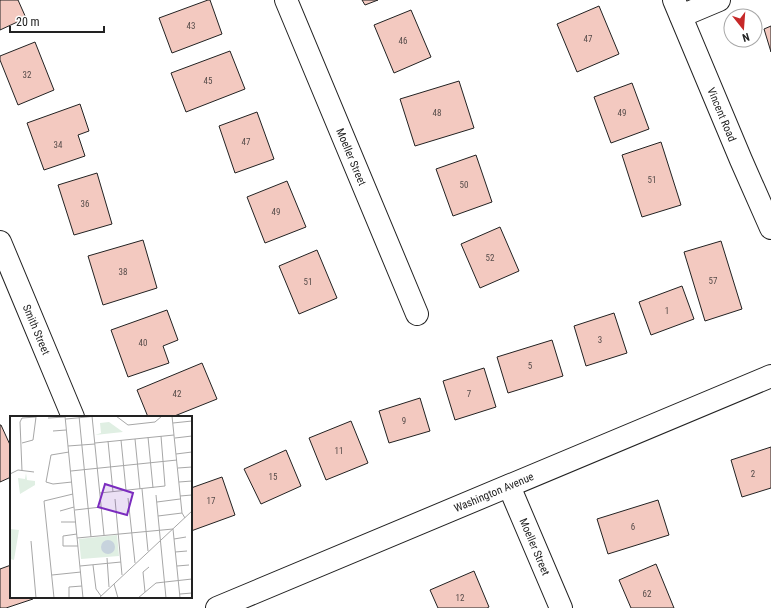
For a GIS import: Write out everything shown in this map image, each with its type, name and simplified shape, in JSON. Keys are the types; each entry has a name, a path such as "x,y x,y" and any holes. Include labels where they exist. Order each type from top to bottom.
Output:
{"street":[{"name":"Moeller Street","path":"286,0 417,314"},
{"path":"678,8 720,0"},
{"name":"Vincent Road","path":"678,8 771,228"},
{"name":"Smith Street","path":"0,242 73,416"},
{"name":"Washington Avenue","path":"217,608 771,376"},
{"name":"Moeller Street","path":"510,486 561,608"}],"building":[{"path":"0,0 18,0 26,18 0,30"},
{"path":"210,0 222,34 172,53 159,18"},
{"path":"362,0 378,0 365,5"},
{"path":"599,6 619,54 577,72 557,24"},
{"path":"411,10 431,57 394,73 374,25"},
{"path":"771,26 771,52 764,29"},
{"path":"35,42 54,90 18,105 0,60 0,56"},
{"path":"230,51 245,89 186,112 171,73"},
{"path":"459,81 474,128 415,146 400,99"},
{"path":"632,83 649,129 611,143 594,97"},
{"path":"80,104 89,131 78,135 85,156 44,170 27,123"},
{"path":"257,112 274,159 235,173 219,126"},
{"path":"661,142 681,205 642,217 622,155"},
{"path":"476,155 492,202 453,216 436,169"},
{"path":"97,173 112,224 74,235 58,185"},
{"path":"287,181 306,227 265,243 247,197"},
{"path":"500,227 519,271 480,288 461,244"},
{"path":"143,240 157,288 103,305 88,256"},
{"path":"721,241 742,309 705,321 684,252"},
{"path":"317,250 337,298 299,314 279,266"},
{"path":"682,286 694,319 651,335 639,302"},
{"path":"167,310 178,340 163,346 169,363 128,377 111,330"},
{"path":"614,313 627,353 586,366 574,326"},
{"path":"552,340 563,376 508,393 497,357"},
{"path":"202,363 217,399 174,416 148,416 137,390"},
{"path":"484,368 496,407 455,420 443,381"},
{"path":"420,398 430,431 389,443 379,411"},
{"path":"351,421 368,463 326,480 309,438"},
{"path":"1,425 10,445 10,477 0,482"},
{"path":"771,447 771,488 742,497 731,460"},
{"path":"286,450 301,486 261,504 244,469"},
{"path":"222,477 235,515 192,531 192,488"},
{"path":"658,500 669,535 608,554 597,519"},
{"path":"656,564 674,608 631,608 619,580"},
{"path":"10,565 10,598 33,599 6,608 0,608 0,569"},
{"path":"474,571 489,607 438,608 430,590"}]}
